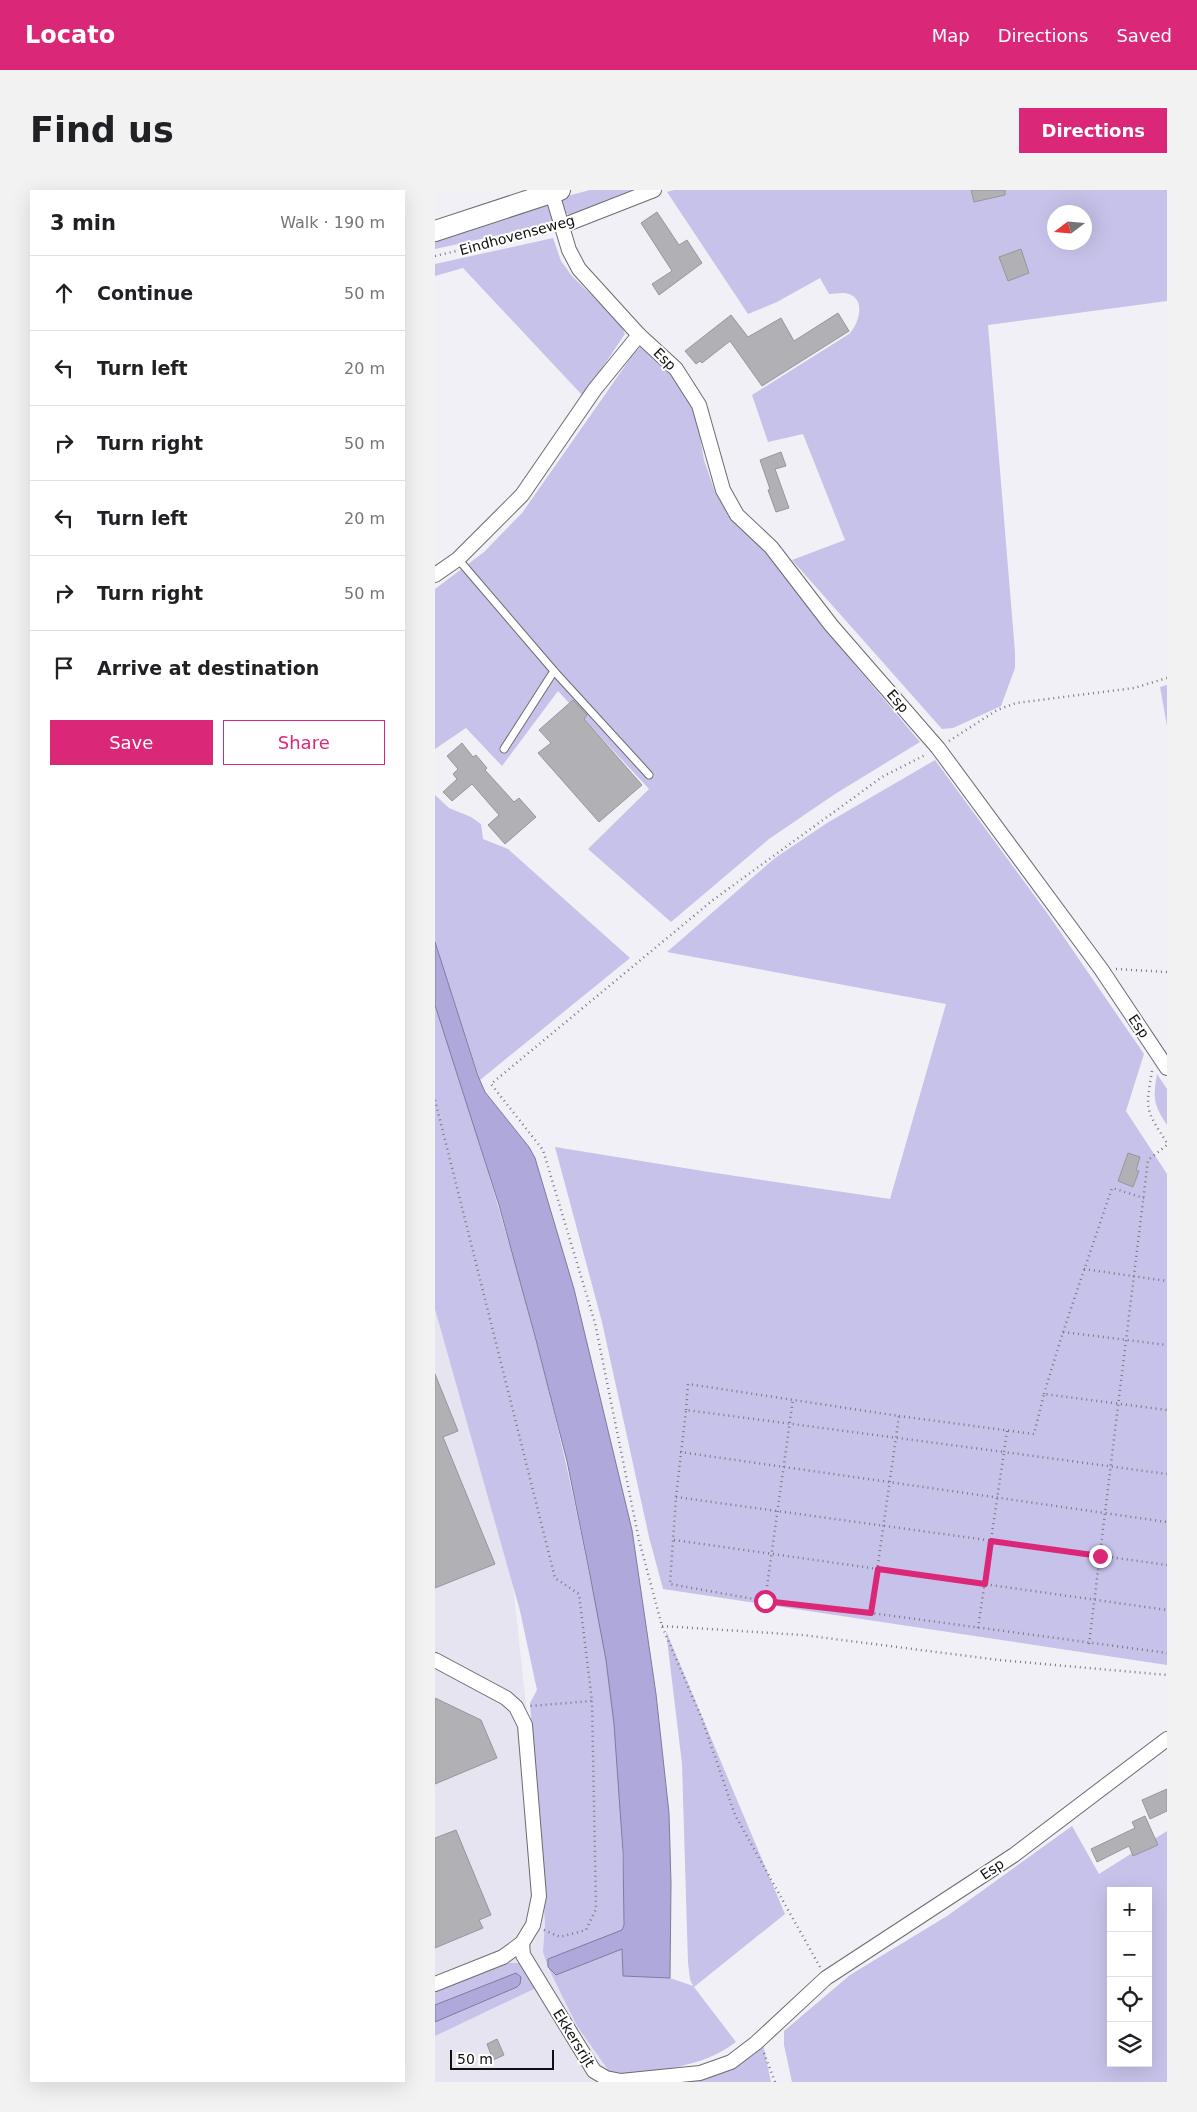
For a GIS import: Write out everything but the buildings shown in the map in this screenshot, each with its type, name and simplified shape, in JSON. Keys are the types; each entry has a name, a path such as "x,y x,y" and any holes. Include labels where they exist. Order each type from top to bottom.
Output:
{"main road":[{"name":"Eindhovenseweg","path":"435,231 554,191"}],"street":[{"name":"Eindhovenseweg","path":"562,226 654,190"},
{"name":"Esp","path":"554,191 569,250 579,269 639,335 677,369 699,404 723,490 737,514 771,547 831,625 938,748 1101,968 1167,1068"},
{"path":"435,575 458,559 522,495 595,389 639,335"},
{"path":"435,1660 507,1698 516,1707 525,1725 539,1896 533,1925 522,1943 503,1957 435,1984"},
{"name":"Esp","path":"769,2029 826,1978 1014,1854 1167,1739"},
{"name":"Ekkersrijt","path":"522,1943 523,1955 594,2071 606,2078 621,2081 700,2073 731,2062 756,2043 769,2029"}],"lane":[{"path":"458,559 554,671 649,775"},
{"path":"504,749 554,671"}],"path":[{"name":"Eindhovenseweg","path":"435,256 562,226"},
{"path":"826,1978 735,1815 702,1719 662,1626 639,1540 595,1323 543,1150 491,1084 713,900 882,777 938,748 997,710 1015,703 1133,688 1167,678"},
{"path":"1101,968 1167,972"},
{"path":"1089,1644 1148,1160 1167,1144 1149,1113 1147,1101 1155,1050"},
{"path":"435,1100 555,1578 579,1594 592,1701 596,1909 586,1930 560,1937 533,1925"},
{"path":"1144,1198 1112,1188 1063,1332 1034,1434 688,1384 680,1452 669,1584 765,1601 871,1613 1089,1644 1167,1653"},
{"path":"1084,1269 1167,1281"},
{"path":"1063,1332 1167,1345"},
{"path":"1044,1394 1167,1410"},
{"path":"765,1601 793,1399"},
{"path":"686,1410 1167,1474"},
{"path":"871,1613 899,1416"},
{"path":"978,1628 1007,1431"},
{"path":"680,1452 1167,1522"},
{"path":"676,1497 1167,1565"},
{"path":"674,1540 1167,1610"},
{"path":"662,1626 803,1635 999,1660 1167,1675"},
{"path":"516,1707 592,1701"},
{"path":"756,2043 767,2056 775,2082"}],"shaded area":[{"path":"590,190 634,190 571,216 564,212 560,198"},
{"path":"674,190 1167,190 1167,301 988,325 1015,652 1015,668 1001,706 953,728 942,729 792,560 845,540 803,434 768,442 752,395 849,334 858,319 858,301 849,294 829,294 820,278 777,302 748,314 667,192"},
{"path":"549,201 554,219 548,224 435,249 435,240"},
{"path":"553,238 561,261 572,276 621,324 625,334 583,396 463,268 435,276 435,264"},
{"path":"640,347 676,380 696,413 704,460 715,492 731,519 773,558 855,665 920,742 835,794 769,839 671,922 588,849 649,789 558,691 502,766 466,728 435,749 435,589 484,552 522,513"},
{"path":"1167,685 1167,726 1160,687"},
{"path":"935,760 1050,917 1144,1054 1126,1111 1167,1174 1167,1665 663,1589 649,1537 602,1322 555,1147 890,1199 946,1004 667,952 775,858 827,823"},
{"path":"435,795 449,808 471,817 481,824 483,839 508,849 630,958 480,1080 435,942"},
{"path":"435,942 478,1076 485,1092 529,1147 535,1158 574,1289 632,1530 656,1694 669,1813 671,1884 670,1978 623,1976 622,1949 556,1975 548,1967 548,1959 622,1930 624,1925 623,1852 614,1724 606,1660 567,1461 499,1205 435,1005"},
{"path":"435,1005 478,1138 536,1340 569,1476 606,1660 619,1792 624,1925 622,1930 556,1975 622,1949 623,1976 670,1978 693,1986 688,1963 682,1764 666,1631 785,1914 694,1987 736,2042 723,2051 694,2063 649,2071 611,2074 577,2026 548,1967 543,1952 545,1923 530,1703 537,1690 520,1611 435,1309"},
{"path":"1157,1074 1167,1089 1167,1125 1155,1101"},
{"path":"435,1258 509,1548 553,1954 614,2082 435,2082"},
{"path":"1072,1826 1099,1874 1167,1831 1167,2082 792,2082 784,2045 784,2031 850,1975 947,1916"},
{"path":"509,1963 522,1963 536,1988 435,2036 435,2022 517,1987 516,1973 435,2005 435,1992"},
{"path":"516,1973 521,1977 520,1984 517,1987 435,2022 435,2005"},
{"path":"763,2044 771,2082 676,2082"}],"route":[{"path":"765,1601 871,1613 878,1569 985,1584 991,1541 1100,1556"}]}
